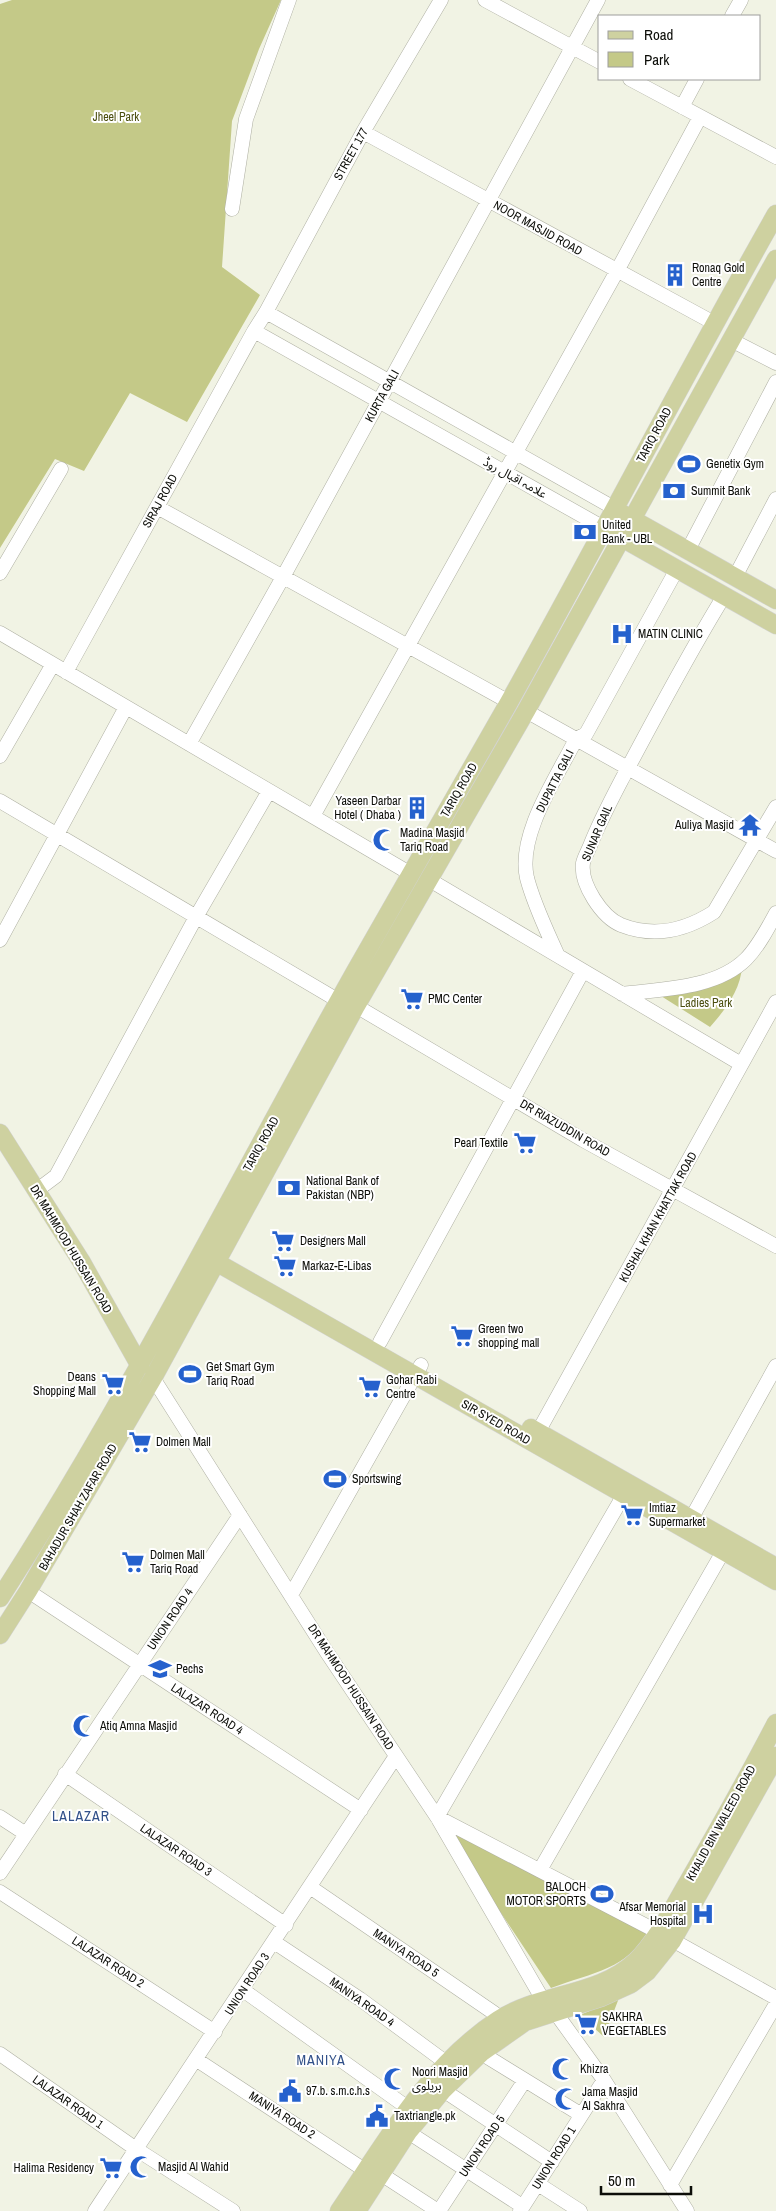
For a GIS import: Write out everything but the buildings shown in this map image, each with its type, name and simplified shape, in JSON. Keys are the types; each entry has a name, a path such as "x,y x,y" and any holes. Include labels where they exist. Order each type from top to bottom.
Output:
{"main road":[{"name":"TARIQ ROAD","path":"140,1366 339,1001 509,702 714,323 776,214"},
{"name":"TARIQ ROAD","path":"153,1378 356,1006 526,711 776,259"},
{"name":"علامہ اقبال روڈ","path":"614,508 776,600"},
{"name":"علامہ اقبال روڈ","path":"604,528 776,625"},
{"name":"DR MAHMOOD HUSSAIN ROAD","path":"0,1134 81,1261 140,1366"},
{"name":"SIR SYED ROAD","path":"219,1257 380,1342 418,1370 538,1432 627,1489 691,1519 776,1581"},
{"name":"SIR SYED ROAD","path":"219,1257 726,1546 776,1567"},
{"name":"BAHADUR SHAH ZAFAR ROAD","path":"0,1598 55,1513 140,1366"},
{"name":"BAHADUR SHAH ZAFAR ROAD","path":"0,1635 28,1591 153,1378"},
{"name":"KHALID BIN WALEED ROAD","path":"665,1936 776,1723"},
{"name":"KHALID BIN WALEED ROAD","path":"357,2211 374,2173 408,2108 448,2064 499,2020 549,2006 605,1982 635,1961 665,1936 776,1756"},
{"name":"KHALID BIN WALEED ROAD","path":"339,2211 374,2173 443,2090 481,2053 518,2025 549,2006"}],"street":[{"path":"232,209 246,119 289,0"},
{"name":"STREET 177","path":"254,330 266,312 363,132 441,0"},
{"path":"485,0 598,61"},
{"name":"KURTA GALI","path":"189,744 283,577 598,0"},
{"path":"733,15 741,0"},
{"path":"632,80 776,157"},
{"path":"682,107 697,80"},
{"path":"313,816 617,271 700,116"},
{"name":"NOOR MASJID ROAD","path":"363,132 714,323"},
{"name":"علامہ اقبال روڈ","path":"266,312 614,508"},
{"name":"علامہ اقبال روڈ","path":"254,330 604,528"},
{"name":"SIRAJ ROAD","path":"66,672 254,330"},
{"path":"731,340 776,363"},
{"path":"688,550 776,382"},
{"path":"0,573 61,469"},
{"path":"735,577 776,499"},
{"path":"157,507 509,702"},
{"name":"DUPATTA GALI","path":"558,956 534,899 527,876 526,850 529,832 576,739 586,734 677,569"},
{"name":"SUNAR GAIL","path":"724,596 603,815 583,863 585,882 604,912 618,924 635,930 656,932 677,929 697,922 714,912 776,807"},
{"path":"0,633 411,874"},
{"path":"0,756 53,664"},
{"path":"0,940 126,707"},
{"path":"526,711 776,851"},
{"path":"34,1187 44,1185 56,1176 196,917 269,791"},
{"path":"0,801 339,1001"},
{"path":"428,880 741,1064"},
{"path":"622,994 683,987 717,977 746,959 776,914"},
{"path":"380,1342 583,971"},
{"name":"KUSHAL KHAN KHATTAK ROAD","path":"538,1432 776,1002"},
{"name":"DR RIAZUDDIN ROAD","path":"356,1006 673,1190 776,1246"},
{"path":"691,1519 776,1366"},
{"path":"290,1595 418,1370"},
{"name":"DR MAHMOOD HUSSAIN ROAD","path":"153,1378 290,1595 437,1817 549,2006 604,2080 687,2211"},
{"path":"627,1489 437,1817 665,1936 776,1998"},
{"name":"UNION ROAD 4","path":"0,1873 240,1515"},
{"path":"540,1870 726,1546"},
{"name":"LALAZAR ROAD 4","path":"28,1591 361,1810"},
{"name":"UNION ROAD 3","path":"96,2211 396,1756"},
{"name":"LALAZAR ROAD 3","path":"66,1774 286,1925"},
{"path":"0,1817 26,1834"},
{"name":"MANIYA ROAD 5","path":"310,1887 494,2013 499,2020"},
{"name":"LALAZAR ROAD 2","path":"0,1892 215,2032"},
{"name":"MANIYA ROAD 4","path":"274,1942 360,1999 448,2064"},
{"path":"243,1990 408,2108"},
{"path":"670,2185 776,2004"},
{"path":"481,2053 580,2114"},
{"name":"LALAZAR ROAD 1","path":"0,2054 136,2149 233,2211"},
{"name":"MANIYA ROAD 2","path":"197,2060 374,2173 438,2211"},
{"name":"UNION ROAD 5","path":"438,2211 525,2080"},
{"name":"UNION ROAD 1","path":"521,2209 552,2162 580,2114 604,2080"},
{"path":"443,2090 552,2162"},
{"path":"408,2132 521,2209"},
{"path":"538,2184 580,2211"}],"green space":[{"name":"Jheel Park","path":"12,0 281,0 259,49 232,121 222,267 260,295 187,422 130,393 84,471 55,459 0,548 0,4"},
{"name":"Ladies Park","path":"742,966 736,991 722,1013 710,1027 661,996"},
{"path":"437,1817 653,1928 632,1953 620,1961 608,1968 551,1988"},
{"path":"619,1998 604,2037 580,2015"}],"place":[{"name":"Ronaq Gold Centre","path":"675,275"},
{"name":"Genetix Gym","path":"689,464"},
{"name":"Summit Bank","path":"674,491"},
{"name":"United Bank - UBL","path":"585,532"},
{"name":"MATIN CLINIC","path":"622,634"},
{"name":"Yaseen Darbar Hotel ( Dhaba )","path":"417,808"},
{"name":"Auliya Masjid","path":"750,825"},
{"name":"Madina Masjid Tariq Road","path":"384,840"},
{"name":"PMC Center","path":"412,999"},
{"name":"Pearl Textile","path":"525,1143"},
{"name":"National Bank of Pakistan (NBP)","path":"289,1188"},
{"name":"Designers Mall","path":"283,1241"},
{"name":"Markaz-E-Libas","path":"285,1266"},
{"name":"Green two shopping mall","path":"462,1336"},
{"name":"Get Smart Gym Tariq Road","path":"190,1374"},
{"name":"Deans Shopping Mall","path":"113,1384"},
{"name":"Gohar Rabi Centre","path":"370,1387"},
{"name":"Dolmen Mall","path":"140,1442"},
{"name":"Sportswing","path":"335,1479"},
{"name":"Imtiaz Supermarket","path":"632,1515"},
{"name":"Dolmen Mall Tariq Road","path":"133,1562"},
{"name":"Pechs","path":"160,1669"},
{"name":"Atiq Amna Masjid","path":"84,1726"},
{"name":"BALOCH MOTOR SPORTS","path":"602,1894"},
{"name":"Afsar Memorial Hospital","path":"703,1914"},
{"name":"SAKHRA VEGETABLES","path":"586,2024"},
{"name":"Khizra","path":"563,2069"},
{"name":"Noori Masjid بریلوی","path":"395,2079"},
{"name":"97.b. s.m.c.h.s","path":"290,2091"},
{"name":"Jama Masjid Al Sakhra","path":"566,2099"},
{"name":"Taxtriangle.pk","path":"377,2116"},
{"name":"Masjid Al Wahid","path":"141,2167"},
{"name":"Halima Residency","path":"111,2168"}],"district":[{"name":"LALAZAR","path":"81,1816"},
{"name":"MANIYA","path":"321,2060"}]}
